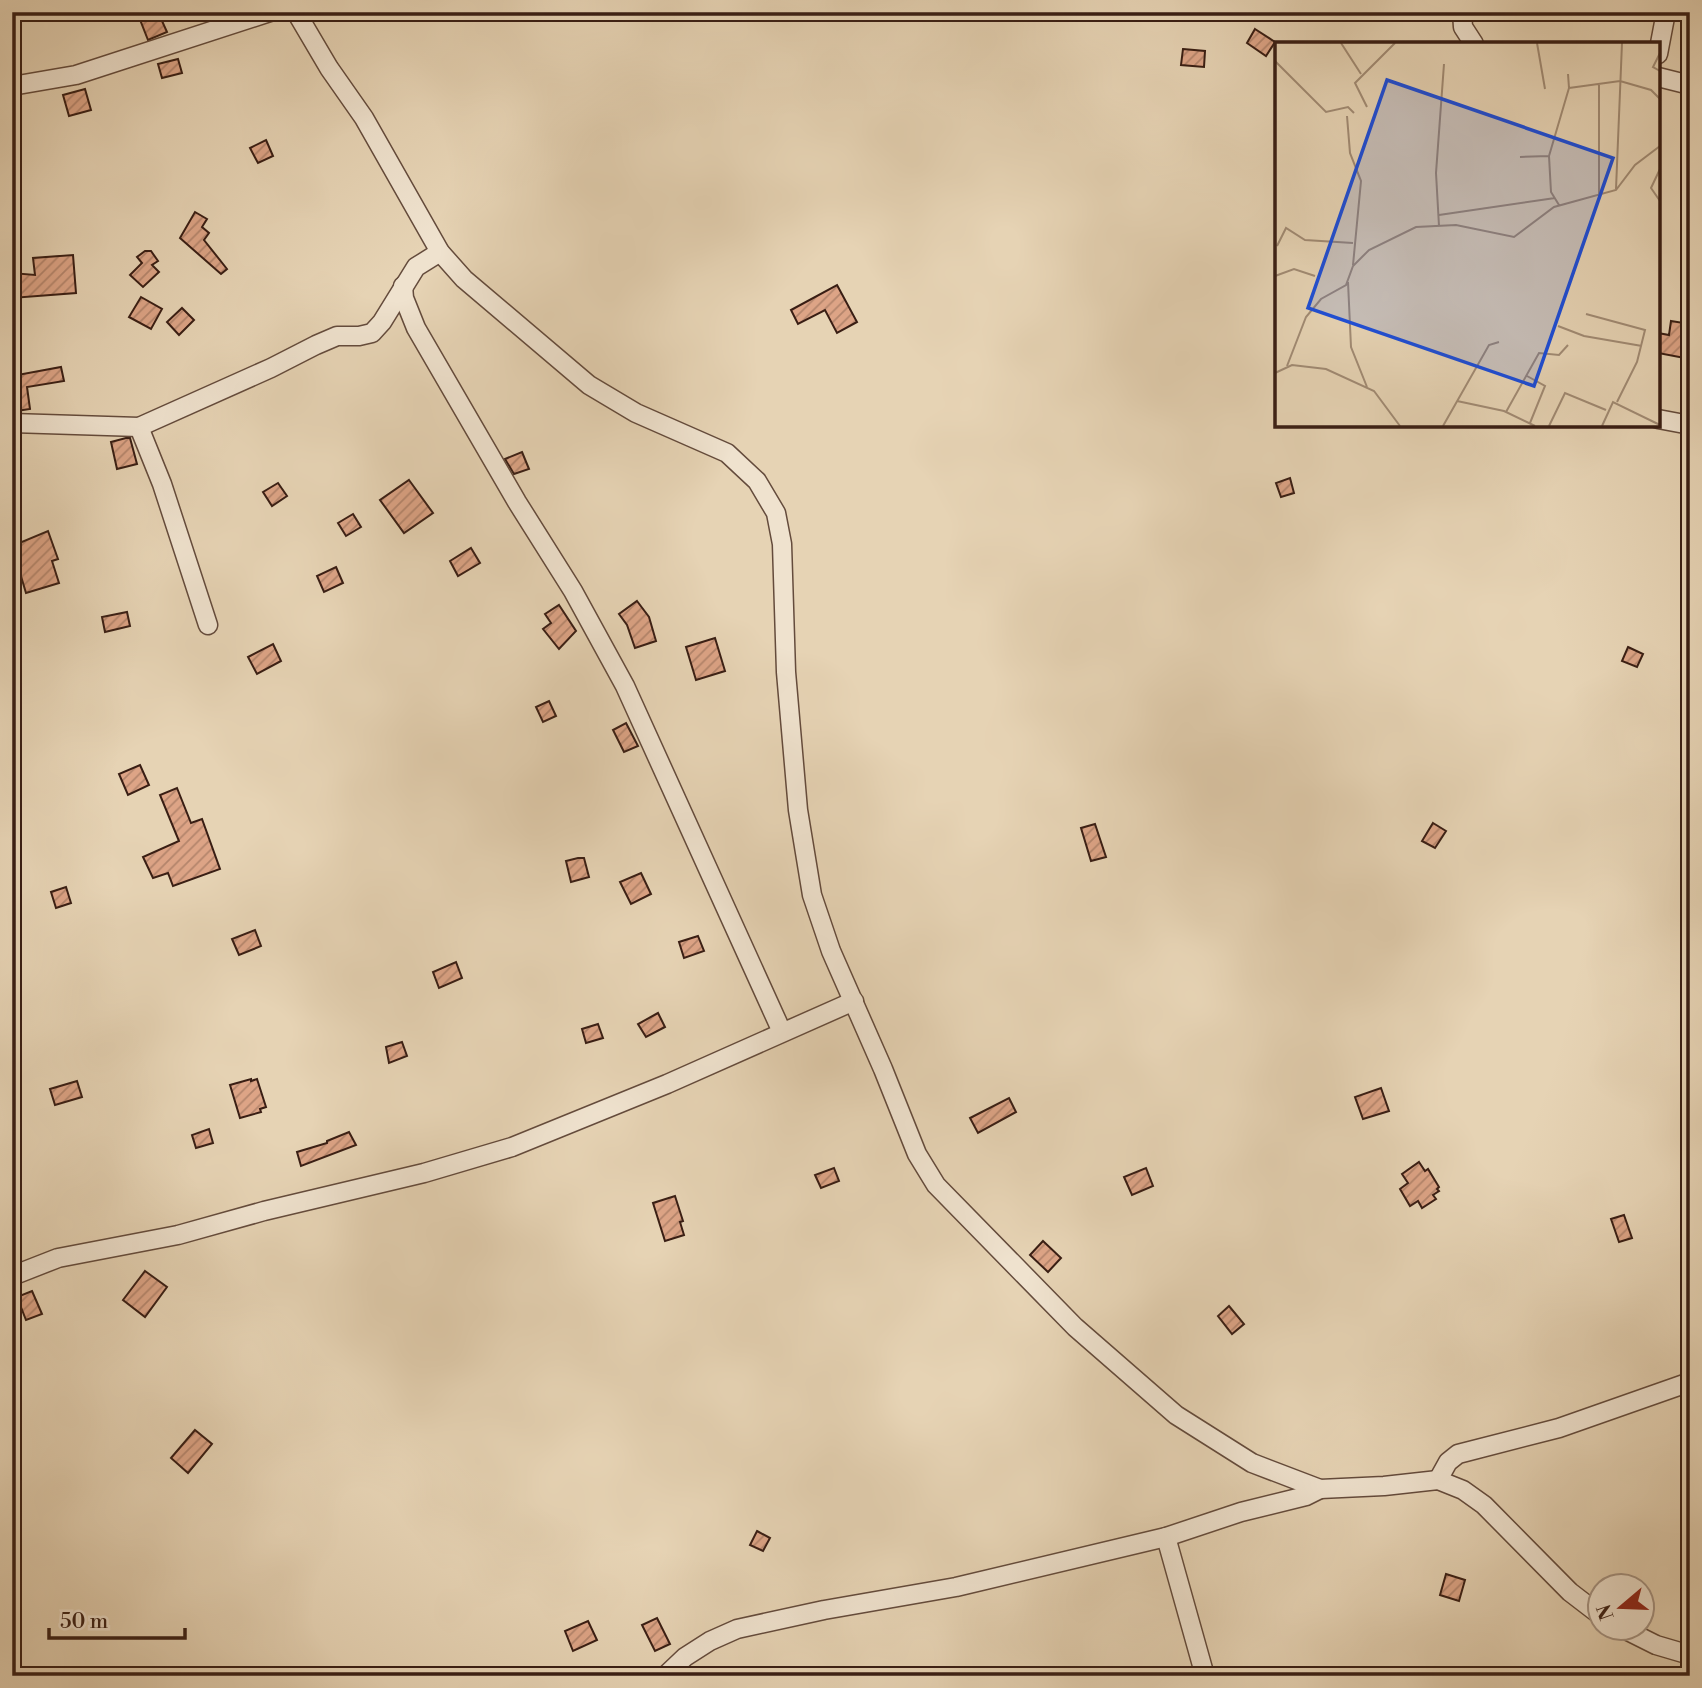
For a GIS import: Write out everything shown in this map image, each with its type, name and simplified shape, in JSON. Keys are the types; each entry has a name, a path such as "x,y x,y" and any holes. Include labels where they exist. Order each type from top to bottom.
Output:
{"street":[{"path":"12,86 76,75 270,12"},
{"path":"296,12 329,68 364,118 440,252 464,279 589,385 636,413 727,453 757,481 776,513 782,544 786,672 797,796 811,895 831,951 917,1154 936,1185 1075,1327 1176,1415 1252,1463 1320,1489 1438,1480 1463,1490 1484,1506 1570,1592 1586,1604"},
{"path":"1462,12 1463,27 1473,42"},
{"path":"1660,44 1666,12"},
{"path":"1660,78 1690,85"},
{"path":"12,423 139,427 337,336 372,333 382,322 416,267 440,252"},
{"path":"403,286 404,298 416,328 517,502 573,591 625,686 782,1032"},
{"path":"1660,419 1690,425"},
{"path":"139,427 162,484 208,625"},
{"path":"12,1276 58,1258 178,1235 264,1211 424,1173 512,1147 667,1084 854,1001"},
{"path":"1438,1480 1448,1462 1458,1454 1559,1428 1690,1382"},
{"path":"665,1676 685,1657 710,1641 737,1629 824,1610 956,1587 1166,1537 1241,1512 1306,1496 1320,1489"},
{"path":"1166,1537 1205,1676"},
{"path":"1651,1642 1690,1655"}],"building":[{"path":"137,12 158,12 167,32 148,40"},
{"path":"1255,29 1275,42 1266,56 1247,43"},
{"path":"1183,49 1205,51 1204,67 1181,65"},
{"path":"178,59 182,73 162,78 158,64"},
{"path":"85,89 91,110 69,116 63,95"},
{"path":"266,140 273,156 258,163 250,148"},
{"path":"195,212 207,219 202,227 209,233 204,240 227,269 221,274 180,238"},
{"path":"145,251 151,251 158,261 152,265 159,272 143,287 130,275 142,263 137,257"},
{"path":"73,255 76,293 12,298 12,273 35,275 33,258"},
{"path":"837,285 857,322 837,333 825,310 798,324 791,310"},
{"path":"141,297 162,309 151,329 129,317"},
{"path":"182,308 194,320 179,335 167,322"},
{"path":"1671,321 1690,324 1690,359 1660,353 1660,333 1669,335"},
{"path":"61,367 64,381 27,387 30,409 16,411 12,376"},
{"path":"130,438 137,464 117,469 111,442"},
{"path":"522,452 529,469 514,474 505,459"},
{"path":"1290,478 1294,493 1281,497 1276,483"},
{"path":"409,480 433,513 404,533 380,500"},
{"path":"278,483 287,496 272,506 263,492"},
{"path":"353,514 361,527 346,536 338,523"},
{"path":"48,531 58,559 52,561 59,583 26,593 12,546"},
{"path":"471,548 480,563 458,576 450,561"},
{"path":"336,567 343,583 324,592 317,576"},
{"path":"637,601 649,617 656,641 635,648 627,625 619,614"},
{"path":"559,605 576,631 559,649 543,629 551,623 545,614"},
{"path":"127,612 130,626 105,632 102,617"},
{"path":"715,638 725,671 696,680 686,647"},
{"path":"273,644 281,661 257,674 248,657"},
{"path":"1628,647 1643,654 1637,667 1622,661"},
{"path":"549,701 556,716 543,722 536,707"},
{"path":"626,723 638,746 624,752 613,730"},
{"path":"140,765 149,785 128,795 119,774"},
{"path":"177,788 191,823 202,819 220,869 173,886 168,873 153,878 143,857 179,841 160,795"},
{"path":"1433,823 1446,831 1435,848 1422,841"},
{"path":"1095,824 1106,857 1091,861 1081,828"},
{"path":"584,858 589,877 571,882 566,861"},
{"path":"641,873 651,894 631,904 620,882"},
{"path":"66,887 71,903 56,908 51,892"},
{"path":"255,930 261,946 239,955 232,939"},
{"path":"698,936 704,951 684,958 679,942"},
{"path":"456,962 462,978 439,988 433,972"},
{"path":"658,1013 665,1027 646,1037 638,1024"},
{"path":"598,1024 603,1038 586,1043 582,1029"},
{"path":"402,1042 407,1056 389,1063 386,1047"},
{"path":"257,1079 266,1107 260,1109 261,1112 240,1118 230,1085"},
{"path":"77,1081 82,1097 55,1105 50,1089"},
{"path":"1381,1088 1389,1111 1363,1119 1355,1097"},
{"path":"1009,1098 1016,1112 978,1133 970,1118"},
{"path":"209,1129 213,1143 196,1148 192,1135"},
{"path":"349,1132 356,1145 301,1166 297,1152 327,1143"},
{"path":"1419,1162 1425,1171 1428,1169 1439,1187 1439,1191 1433,1195 1436,1199 1422,1208 1418,1201 1410,1206 1400,1189 1408,1183 1402,1174"},
{"path":"834,1168 839,1181 821,1188 815,1175"},
{"path":"1146,1168 1153,1186 1132,1195 1124,1177"},
{"path":"675,1196 683,1221 680,1222 684,1235 665,1241 653,1203"},
{"path":"1624,1215 1632,1238 1619,1242 1611,1219"},
{"path":"1043,1241 1061,1258 1048,1272 1030,1255"},
{"path":"145,1271 167,1287 145,1317 123,1300"},
{"path":"32,1291 42,1314 26,1320 17,1297"},
{"path":"1229,1306 1244,1324 1232,1334 1218,1316"},
{"path":"195,1430 212,1444 188,1473 171,1458"},
{"path":"757,1531 770,1538 763,1551 750,1545"},
{"path":"1446,1574 1465,1580 1459,1601 1440,1595"},
{"path":"657,1618 670,1644 655,1651 642,1625"},
{"path":"588,1621 597,1640 573,1651 565,1631"}]}
